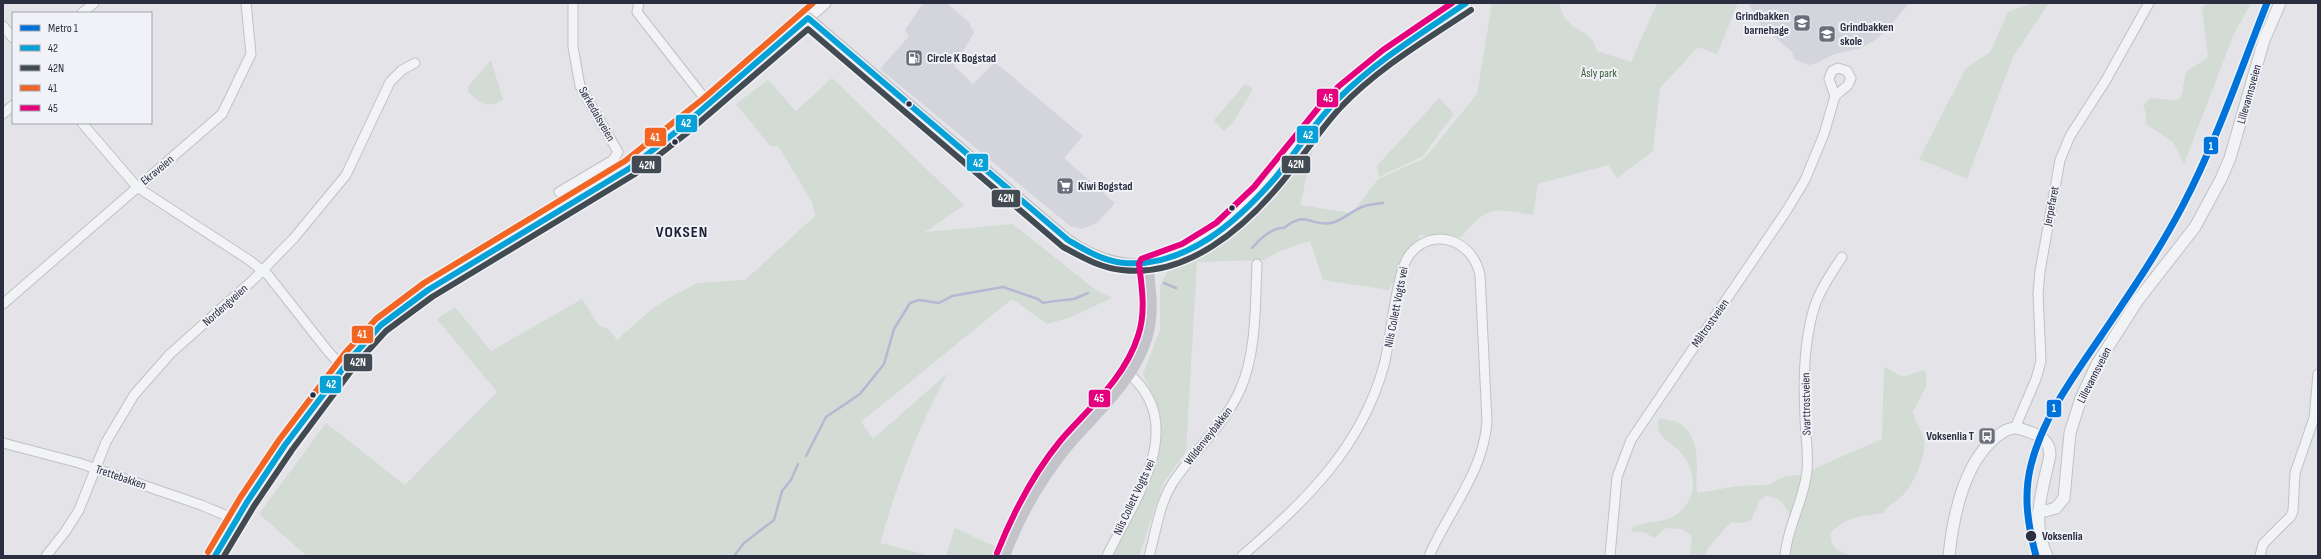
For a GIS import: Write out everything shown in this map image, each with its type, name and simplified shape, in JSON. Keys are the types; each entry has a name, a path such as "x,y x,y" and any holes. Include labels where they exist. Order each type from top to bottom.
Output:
{"main road":[{"path":"216,556 236,520 271,465 343,368 372,333 410,302 620,174 662,144 808,18 1068,240 1086,252 1104,260 1129,264 1147,264 1151,303 1149,326 1143,348 1129,374 1067,446 1041,481 1026,508 1004,556"}],"street":[{"path":"83,12 94,3"},
{"name":"Ekraveien","path":"3,304 137,187 212,124 226,110 250,54 246,3"},
{"name":"Sørkedalsveien","path":"559,192 613,160 618,152 580,86 573,47 574,3"},
{"path":"639,3 637,12 709,104"},
{"path":"808,18 824,3"},
{"path":"1147,264 1162,261 1177,255 1211,236 1257,198 1328,109 1351,86 1382,60 1466,3"},
{"name":"Jerpefaret","path":"2015,428 2036,379 2041,361 2038,294 2040,271 2060,160 2070,136 2106,80 2148,3"},
{"name":"Lillevannsveien","path":"2038,513 2056,508 2064,498 2070,433 2081,398 2097,364 2138,300 2195,227 2222,179 2230,158 2264,40 2280,3"},
{"path":"3,26 12,37"},
{"name":"Nordengveien","path":"46,556 72,521 120,416 142,384 173,351 262,271 294,238 346,175 390,82 402,70 415,63"},
{"name":"Måltrostveien","path":"1610,556 1617,477 1631,440 1791,204 1815,158 1835,96"},
{"path":"3,114 12,106"},
{"path":"83,124 137,187 262,271 277,286 326,350 343,368"},
{"name":"Nils Collett Vogts vei","path":"1242,556 1316,487 1355,434 1368,410 1384,367 1404,264 1419,245 1431,239 1440,239 1452,240 1466,248 1479,268 1482,283 1487,422 1484,445 1474,473 1429,556"},
{"name":"Svarttrostveien","path":"1785,556 1789,533 1803,492 1808,468 1804,377 1812,319 1820,294 1831,273 1842,257"},
{"name":"Wildenveybakken","path":"1149,556 1162,508 1172,484 1224,418 1245,376 1252,342 1257,264"},
{"name":"Nils Collett Vogts vei","path":"1107,556 1148,472 1156,445 1156,428 1152,406 1142,387 1129,374"},
{"path":"2260,556 2263,544 2291,516 2293,511 2295,473 2314,418 2318,374"},
{"path":"1949,556 1954,528 1972,465 1993,440 2004,432 2015,428 2041,438 2050,448 2050,455 2038,502 2040,536 2047,556"},
{"name":"Trettebakken","path":"3,443 60,457 201,505 236,520"}],"shaded area":[{"path":"923,3 947,3 969,22 974,33 954,66 973,84 995,62 1083,136 1064,158 1115,203 1097,223 1082,229 1070,226 880,69 909,36 905,30"},
{"name":"Grindbakken skole","path":"1748,3 1909,3 1885,32 1874,41 1861,48 1835,54 1817,63 1808,65 1794,59 1792,52 1761,25"}],"green space":[{"name":"Åsly park","path":"1492,3 1559,3 1565,18 1574,27 1588,36 1595,44 1597,51 1631,62 1657,3 1738,3 1717,54 1698,47 1660,88 1653,151 1617,178 1608,165 1538,184 1533,215 1508,211 1492,211 1479,219 1461,237 1420,235 1389,290 1323,280 1310,241 1280,251 1264,260 1197,262 1186,451 1163,484 1139,556 1113,556 1148,484 1159,446 1160,427 1157,407 1143,374 1160,330 1160,286 1170,266 1198,246 1234,229 1258,211 1313,149 1300,205 1352,213 1378,179 1425,158 1477,94"},
{"path":"2033,3 2049,3 2013,57 1967,179 1919,159 1966,68 1990,52 2008,12"},
{"path":"2206,3 2251,3 2233,36 2184,164 2173,142 2146,124 2146,114 2143,105 2150,98 2175,100 2181,98 2186,72 2208,57 2202,8"},
{"path":"491,60 503,100 488,105 484,104 468,92 468,86"},
{"path":"832,78 964,205 925,232 1013,224 1093,288 1112,298 1071,317 1047,324 1012,299 861,422 873,439 948,373 927,414 909,456 880,543 931,556 307,556 259,514 326,423 405,485 497,392 437,319 455,307 491,351 582,299 599,326 609,329 617,340 653,308 698,283 745,280 815,216 812,202 778,146 770,146 736,104 768,80 796,111"},
{"path":"1245,84 1253,89 1233,123 1223,131 1214,120"},
{"path":"1439,98 1454,114 1423,156 1379,177 1377,166"},
{"path":"1884,367 1903,377 1923,370 1926,372 1926,387 1913,412 1924,441 1923,455 1918,471 1906,492 1883,513 1849,520 1837,527 1831,533 1832,543 1836,549 1852,556 1790,556 1792,528 1788,511 1783,504 1776,499 1766,496 1760,500 1751,520 1744,523 1731,522 1708,548 1705,556 1690,556 1692,536 1681,529 1666,528 1654,538 1646,533 1631,531 1632,528 1638,525 1664,520 1676,515 1687,504 1692,490 1692,475 1687,461 1678,450 1661,435 1658,425 1659,419 1670,420 1678,423 1685,427 1690,433 1697,458 1696,484 1698,493 1737,486 1768,485 1786,476 1800,475 1882,439"},
{"path":"955,528 996,547 994,556 946,556"}],"waterway":[{"path":"1252,248 1262,237 1275,229 1284,228 1292,222 1304,219 1324,224 1331,223 1340,220 1361,208 1383,203"},
{"path":"1164,283 1176,288"},
{"path":"806,456 826,417 860,394 884,364 894,329 910,303 919,300 939,303 952,296 1003,287 1038,299 1043,303 1074,299 1088,293"},
{"path":"734,556 744,543 774,520 782,491 791,480 798,464"}],"metro line":[{"name":"1","path":"2036,556 2029,522 2027,488 2031,465 2043,430 2060,398 2144,272 2183,205 2207,156 2267,3"}],"transit line":[{"name":"41","path":"208,552 240,498 279,440 345,353 376,319 424,283 625,161 704,98 813,3"},
{"name":"45","path":"997,553 1024,494 1041,466 1061,440 1105,392 1115,379 1132,351 1138,336 1143,309 1139,264 1141,259 1182,244 1216,223 1254,187 1319,107 1339,86 1383,50 1452,3"},
{"name":"42","path":"215,556 247,502 285,445 351,358 381,325 428,290 630,168 682,127 808,18 1068,240 1081,248 1109,260 1124,263 1147,263 1169,258 1189,250 1228,225 1261,194 1276,177 1313,127 1338,99 1353,85 1400,48 1466,3"},
{"name":"42N","path":"224,556 254,506 292,450 357,363 386,331 432,297 635,174 687,133 808,29 1063,247 1091,262 1106,267 1122,270 1146,270 1169,266 1191,258 1232,232 1267,199 1332,117 1370,80 1403,55 1471,10"}],"place":[{"name":"Grindbakken barnehage","path":"1802,23"},
{"name":"Grindbakken skole","path":"1827,34"},
{"name":"Circle K Bogstad","path":"914,58"},
{"name":"Kiwi Bogstad","path":"1065,186"},
{"name":"Voksenlia T","path":"1987,436"},
{"name":"Voksenlia","path":"2031,536"}],"district":[{"name":"VOKSEN","path":"682,231"}]}
